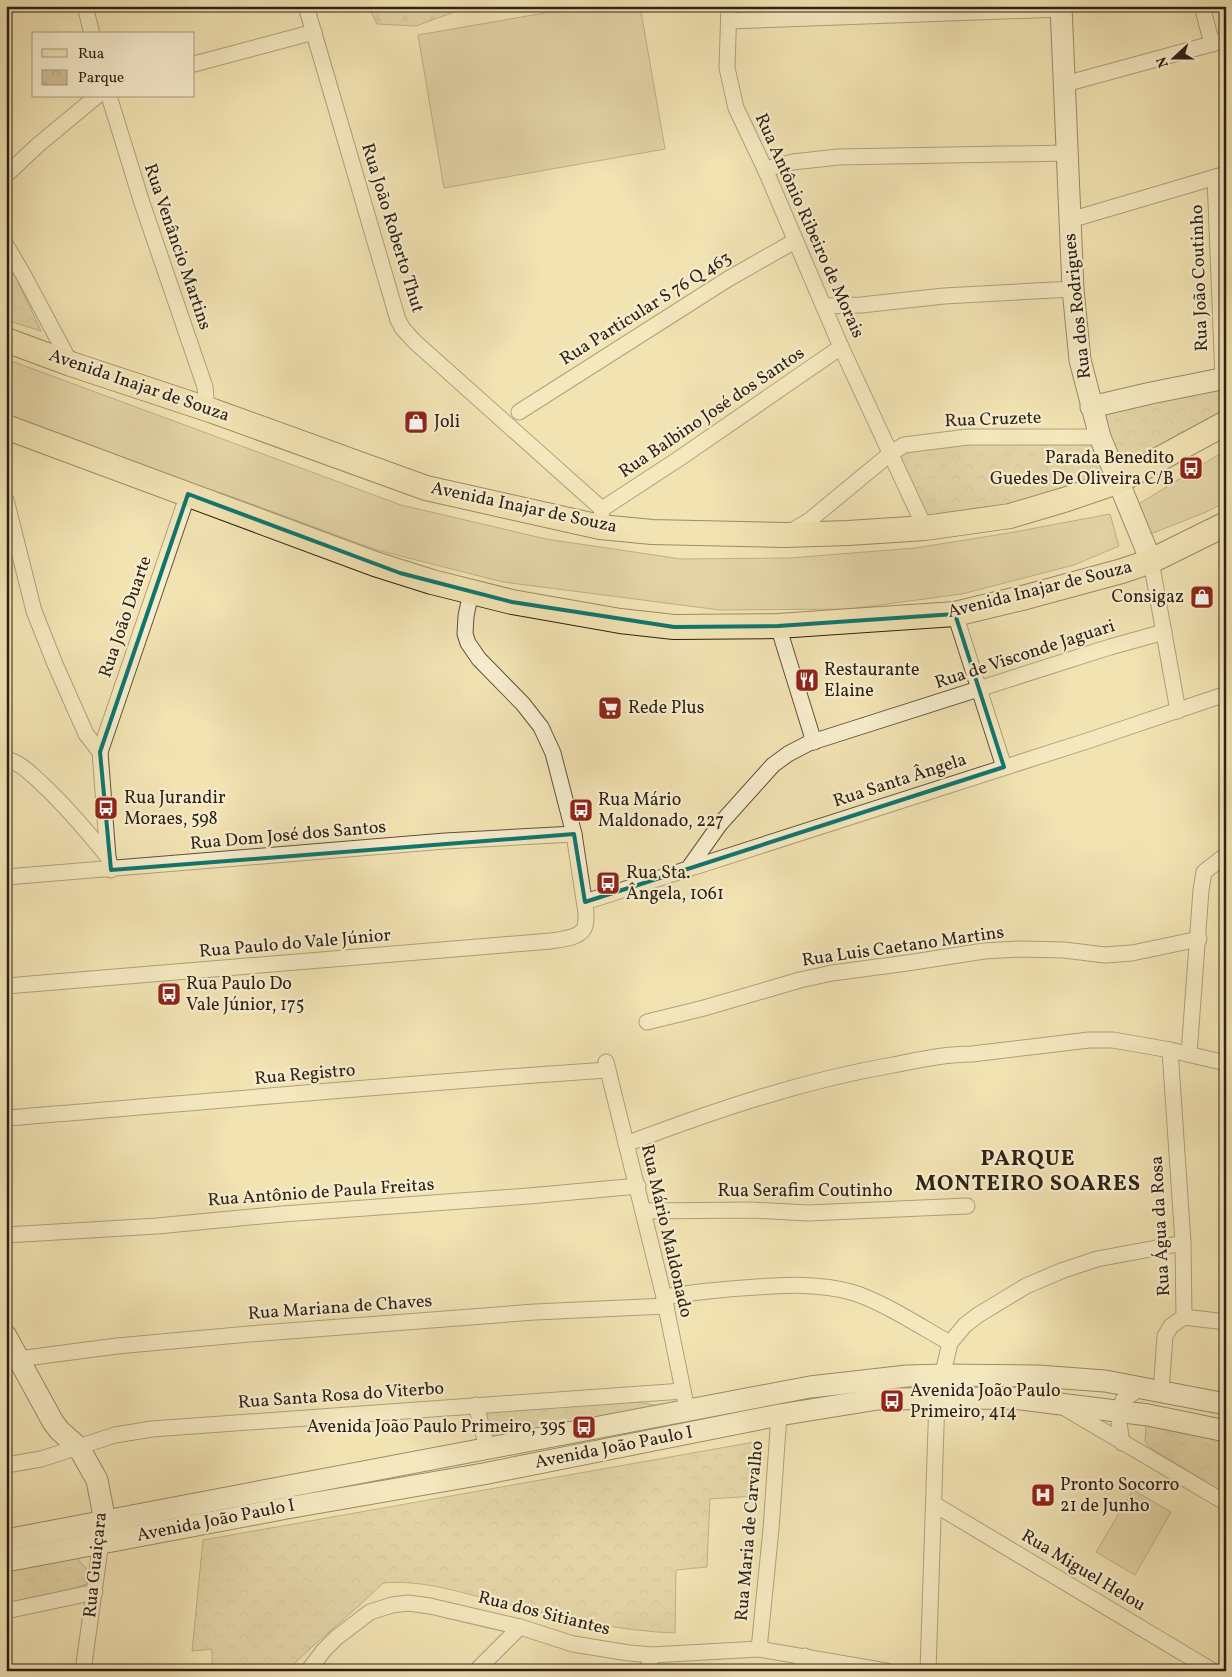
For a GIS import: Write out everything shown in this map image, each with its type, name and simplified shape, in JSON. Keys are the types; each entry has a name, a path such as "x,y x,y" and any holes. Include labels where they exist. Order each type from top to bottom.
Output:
{"main road":[{"name":"Rua dos Rodrigues","path":"1061,8 1073,289 1080,360 1100,438 1151,561"},
{"name":"Avenida Inajar de Souza","path":"6,340 71,364 207,409 426,488 601,518 652,532 784,535 848,533 925,528 1010,516 1117,482 1226,423"},
{"path":"1091,407 1224,378"},
{"name":"Avenida Inajar de Souza","path":"6,427 375,564 432,582 512,602 620,621 674,626 778,626 955,614 1122,572 1151,561 1226,524"},
{"name":"Rua Guaiçara","path":"6,1336 53,1422 79,1448 97,1480 101,1494 103,1521 101,1542"},
{"name":"Avenida João Paulo I","path":"6,1540 487,1448 685,1401 859,1381 942,1375 1071,1377 1105,1381 1226,1404"},
{"name":"Avenida João Paulo I","path":"6,1561 287,1508 483,1474 779,1415 878,1399 1012,1398 1148,1415 1226,1431"},
{"path":"625,1446 643,1431 682,1422 686,1417 685,1401"}],"street":[{"path":"85,6 92,32"},
{"name":"Rua João Roberto Thut","path":"306,6 398,320 415,342 601,518"},
{"path":"1064,84 1219,42 1202,6"},
{"path":"729,14 1061,8"},
{"name":"Rua Antônio Ribeiro de Morais","path":"729,14 727,68 729,84 736,108 765,169 841,347 925,528"},
{"path":"195,64 314,32"},
{"path":"6,175 94,98"},
{"name":"Rua Venâncio Martins","path":"110,98 142,204 205,387 207,409"},
{"path":"765,169 792,162 838,157 1067,153"},
{"path":"1070,220 1220,175"},
{"name":"Rua João Coutinho","path":"1220,175 1224,378"},
{"name":"Rua Particular S 76 Q 463","path":"519,412 728,279 795,241"},
{"path":"6,245 71,364"},
{"path":"824,306 861,305 944,296 1073,289"},
{"name":"Rua Balbino José dos Santos","path":"601,518 680,458 841,347"},
{"name":"Rua Cruzete","path":"784,535 810,520 891,453 904,445 968,437 1100,438"},
{"name":"Rua João Duarte","path":"100,752 188,494"},
{"path":"6,500 34,611 86,734 100,752 110,863"},
{"name":"Rua dos Rodrigues","path":"1151,561 1178,711"},
{"path":"471,592 466,616 465,634 468,643 479,658 523,704 541,727 553,753 574,834 585,902"},
{"path":"955,614 1004,768"},
{"path":"778,626 814,742"},
{"name":"Rua de Visconde Jaguari","path":"688,869 720,824 773,765 788,754 814,742 1110,647 1164,632"},
{"name":"Rua Santa Ângela","path":"585,902 1004,768 1226,694"},
{"path":"6,759 14,761 23,767 66,806 110,863"},
{"name":"Rua Dom José dos Santos","path":"6,877 110,863 574,834"},
{"path":"1189,1054 1204,872 1226,855"},
{"name":"Rua Paulo do Vale Júnior","path":"6,986 551,941 577,934 583,929 586,925 585,902"},
{"name":"Rua Luis Caetano Martins","path":"647,1022 832,972 907,964 939,957 984,951 1020,949 1105,954 1146,950 1199,939"},
{"path":"626,1144 704,1114 807,1084 851,1072 953,1054 972,1054 1097,1040 1113,1040 1224,1062"},
{"name":"Rua Água da Rosa","path":"1161,1391 1165,1336 1171,1326 1184,1317 1183,1243 1170,1050"},
{"name":"Rua Mário Maldonado","path":"606,1065 638,1186 665,1301 685,1401"},
{"name":"Rua Registro","path":"6,1118 260,1098 606,1065"},
{"name":"Rua Antônio de Paula Freitas","path":"6,1235 157,1226 283,1214 470,1201 638,1186"},
{"name":"Rua Serafim Coutinho","path":"643,1211 752,1210 808,1213 967,1206"},
{"path":"928,1671 937,1398 950,1343 965,1325 978,1315 1006,1297 1052,1275 1097,1259 1183,1243"},
{"name":"Rua Mariana de Chaves","path":"18,1359 117,1346 249,1334 665,1301 689,1292 786,1285 817,1286 852,1292 876,1302 950,1343"},
{"path":"1184,1317 1226,1322"},
{"path":"1122,1444 1119,1423 1123,1400 1140,1388"},
{"name":"Rua Santa Rosa do Viterbo","path":"6,1465 41,1459 115,1435 152,1429 476,1405 685,1401"},
{"path":"476,1405 487,1448"},
{"path":"1059,1405 1122,1444 1226,1503"},
{"name":"Rua Maria de Carvalho","path":"758,1649 771,1529 779,1415"},
{"name":"Rua Miguel Helou","path":"934,1504 1213,1671"},
{"name":"Rua Guaiçara","path":"83,1671 101,1542"},
{"path":"6,1611 95,1592"},
{"name":"Rua dos Sitiantes","path":"308,1671 336,1638 370,1612 392,1605 408,1603 430,1606 520,1627 573,1644 652,1655 758,1649 803,1664 886,1671"},
{"path":"476,1671 520,1627"},
{"path":"647,1671 652,1655"}],"highlighted area":[{"path":"188,494 400,573 512,602 674,627 778,626 955,614 1004,767 585,902 574,834 111,870 100,752"}],"green space":[{"path":"368,6 541,6 499,11 468,7 416,26 377,24"},
{"path":"541,6 588,6 575,11"},
{"path":"585,6 640,6 665,149 444,188 418,35"},
{"path":"6,256 41,331 6,320"},
{"path":"6,359 401,505 546,539 681,559 789,558 915,548 1110,514 1119,546 1074,565 962,594 849,609 720,610 503,582 377,550 227,495 6,425"},
{"path":"1226,387 1226,410 1137,466 1122,463 1099,419 1112,412"},
{"path":"1100,437 1109,484 925,528 893,454 904,446"},
{"path":"1226,450 1226,502 1148,535 1137,505"},
{"path":"632,1401 687,1411 503,1445 473,1410"},
{"path":"1146,1425 1226,1438 1226,1494 1149,1447 1145,1441"},
{"path":"760,1441 755,1496 710,1499 707,1567 676,1570 675,1633 633,1630 592,1623 447,1589 399,1582 383,1583 287,1671 212,1671 212,1649 192,1651 203,1540"},
{"path":"1133,1490 1171,1512 1135,1575 1096,1552"},
{"path":"74,1555 90,1573 87,1584 73,1589 6,1603 6,1569"}],"place":[{"name":"Joli","path":"416,422"},
{"name":"Parada Benedito Guedes De Oliveira C/B","path":"1191,468"},
{"name":"Consigaz","path":"1202,597"},
{"name":"Restaurante Elaine","path":"807,680"},
{"name":"Rede Plus","path":"610,708"},
{"name":"Rua Jurandir Moraes, 598","path":"106,808"},
{"name":"Rua Mário Maldonado, 227","path":"581,810"},
{"name":"Rua Sta. Ângela, 1061","path":"608,883"},
{"name":"Rua Paulo Do Vale Júnior, 175","path":"169,994"},
{"name":"Avenida João Paulo Primeiro, 414","path":"892,1401"},
{"name":"Avenida João Paulo Primeiro, 395","path":"584,1427"},
{"name":"Pronto Socorro 21 de Junho","path":"1043,1495"}],"district":[{"name":"PARQUE MONTEIRO SOARES","path":"1028,1172"}]}
